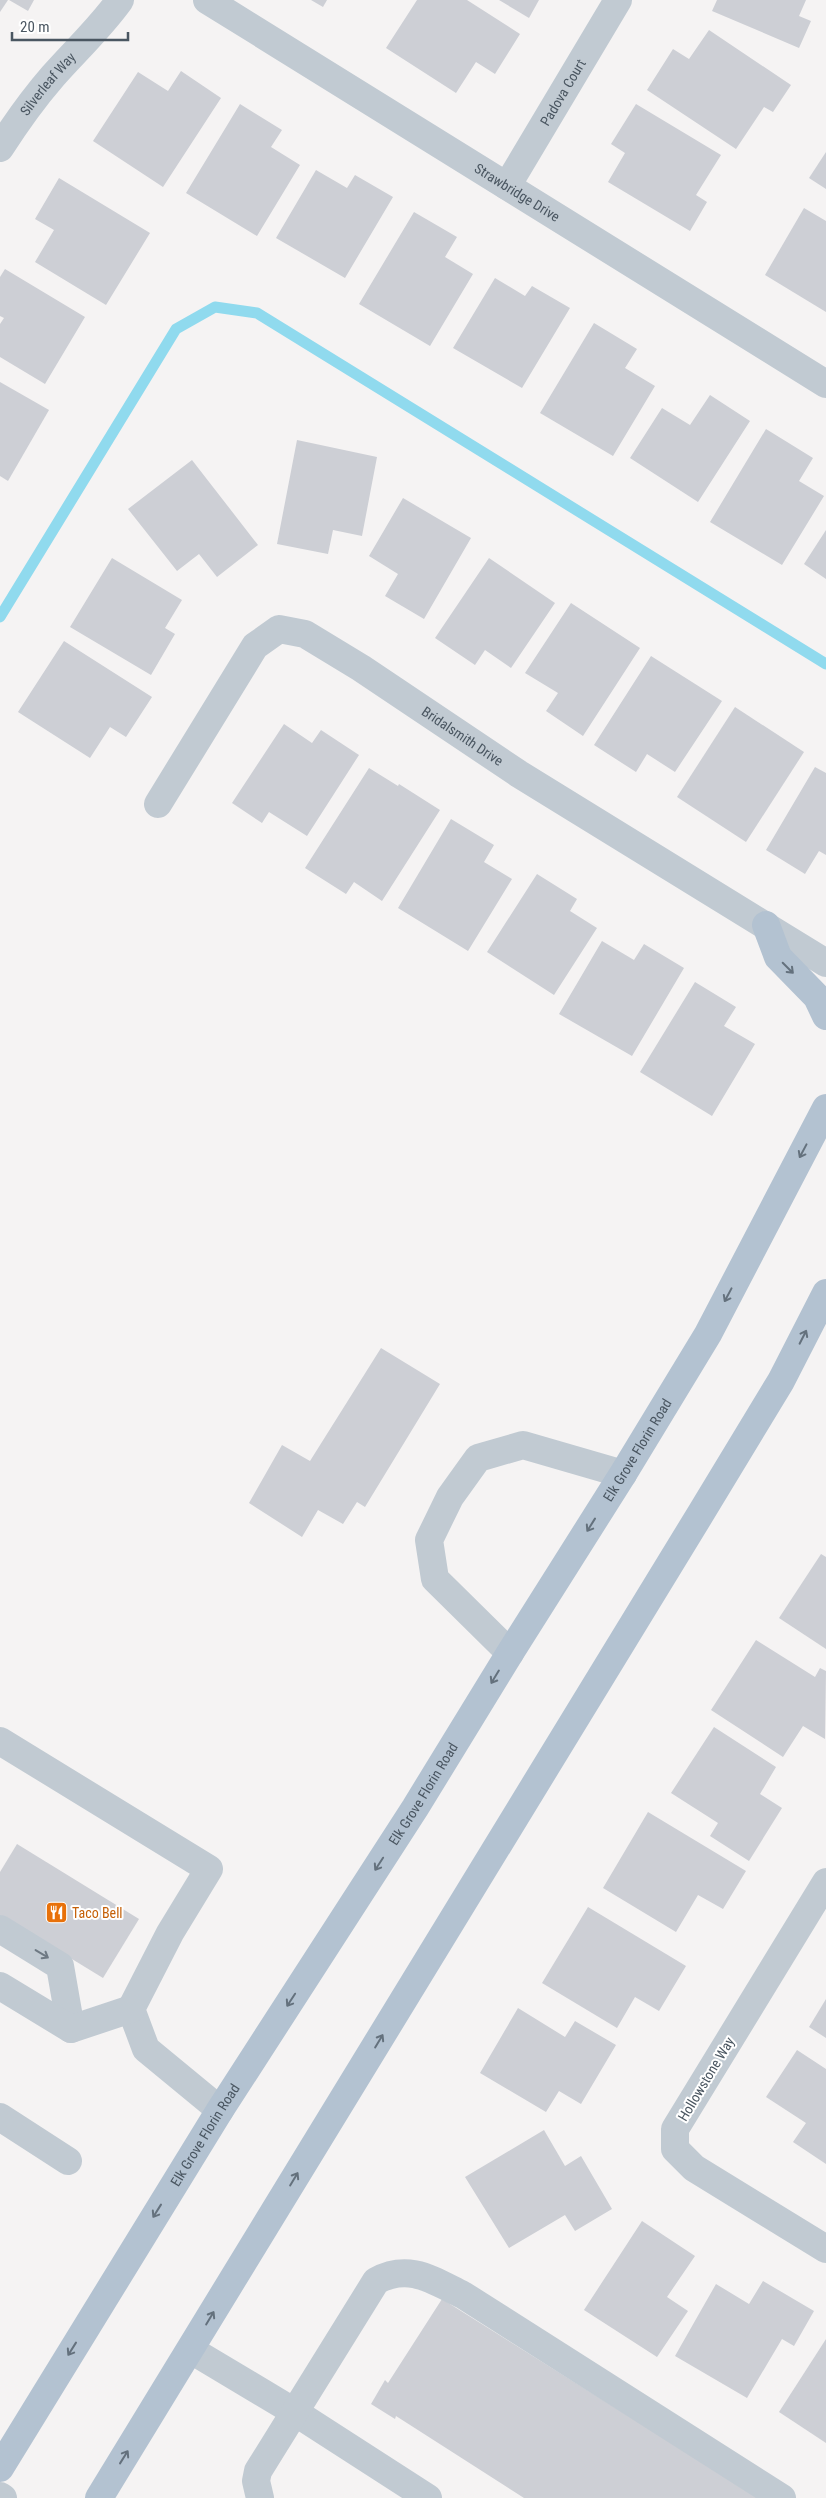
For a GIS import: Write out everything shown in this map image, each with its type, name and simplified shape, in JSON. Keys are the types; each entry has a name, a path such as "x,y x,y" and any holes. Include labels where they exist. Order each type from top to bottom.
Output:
{"main road":[{"path":"766,925 778,957 817,996 826,1016"},
{"name":"Elk Grove Florin Road","path":"0,2468 220,2110 415,1808 623,1474 708,1334 826,1108"},
{"path":"99,2498 776,1389 826,1293"}],"street":[{"name":"Silverleaf Way","path":"0,148 16,122 52,77 103,23 120,0"},
{"name":"Strawbridge Drive","path":"208,0 826,384"},
{"name":"Padova Court","path":"507,186 618,0"},
{"name":"Bridalsmith Drive","path":"158,804 256,646 278,629 306,634 361,668 520,774 826,964"},
{"path":"510,1653 435,1579 429,1540 450,1497 478,1458 523,1445 623,1474"},
{"path":"0,1741 209,1869 170,1933 131,2009 71,2029 0,1986"},
{"name":"Hollowstone Way","path":"826,1882 675,2129 675,2149 694,2168 826,2249"},
{"path":"0,1929 60,1966 71,2029"},
{"path":"131,2009 146,2049 220,2110"},
{"path":"0,2117 68,2161"},
{"path":"260,2498 256,2482 258,2471 293,2411 376,2281 390,2273 416,2273 463,2295 782,2498"},
{"path":"191,2350 293,2411 428,2498"}],"building":[{"path":"0,0 8,0 0,12"},
{"path":"9,0 34,0 28,11"},
{"path":"311,0 327,0 323,7"},
{"path":"417,0 467,0 520,34 495,74 476,62 456,93 386,48"},
{"path":"499,0 539,0 529,18"},
{"path":"717,0 806,0 799,16 811,21 799,48 712,11"},
{"path":"709,30 791,85 773,112 764,107 736,149 647,90 673,49 689,59"},
{"path":"181,71 221,98 163,187 93,141 138,72 168,91"},
{"path":"240,104 282,130 271,147 300,165 257,236 186,193"},
{"path":"636,104 721,155 696,195 707,202 690,231 608,182 625,153 611,144"},
{"path":"826,152 826,189 809,178"},
{"path":"316,170 347,188 355,175 393,197 345,278 276,238"},
{"path":"59,178 150,233 106,305 35,262 54,230 35,219"},
{"path":"804,208 826,221 826,312 765,275"},
{"path":"414,212 457,237 445,257 473,274 430,346 359,304"},
{"path":"5,269 85,317 45,384 0,357 0,324 4,318 0,316 0,277"},
{"path":"495,278 525,296 532,286 570,308 522,388 453,348"},
{"path":"594,323 637,349 625,368 655,386 613,456 540,413"},
{"path":"0,382 49,410 8,481 0,476"},
{"path":"710,395 750,421 698,502 630,458 662,408 690,425"},
{"path":"766,429 813,458 799,481 824,496 782,565 710,522"},
{"path":"297,440 377,457 362,536 333,530 328,554 277,544"},
{"path":"192,460 258,545 217,577 199,554 177,571 128,509"},
{"path":"403,498 471,538 424,619 385,596 398,574 369,556"},
{"path":"826,530 826,579 804,564"},
{"path":"112,558 182,600 165,628 175,634 151,675 70,627"},
{"path":"489,558 555,603 511,668 485,650 475,665 435,638"},
{"path":"571,603 640,648 583,736 546,711 558,693 525,673"},
{"path":"64,641 152,697 126,737 110,727 90,758 18,712"},
{"path":"651,656 722,701 675,772 647,754 636,772 594,745"},
{"path":"735,707 804,752 746,842 677,797"},
{"path":"284,724 312,743 321,730 359,755 307,836 269,812 262,823 232,803"},
{"path":"815,767 826,773 826,855 819,851 805,874 766,850"},
{"path":"369,768 398,786 399,784 440,810 382,901 354,882 346,894 305,868"},
{"path":"451,819 494,845 484,862 512,879 468,951 398,908"},
{"path":"537,874 577,899 570,911 597,928 554,995 487,952"},
{"path":"602,941 634,960 644,944 684,968 632,1056 559,1014"},
{"path":"695,982 736,1007 724,1026 755,1044 712,1116 640,1072"},
{"path":"381,1348 440,1384 365,1507 357,1502 343,1524 318,1510 302,1537 249,1503 282,1445 310,1461"},
{"path":"821,1554 826,1557 826,1649 779,1618"},
{"path":"756,1640 815,1677 820,1668 826,1671 825,1739 803,1726 783,1757 711,1710"},
{"path":"714,1727 776,1767 760,1794 782,1808 749,1861 710,1836 718,1823 671,1793"},
{"path":"648,1812 746,1871 723,1909 698,1895 676,1932 603,1888"},
{"path":"17,1844 139,1919 103,1978 0,1915 0,1872"},
{"path":"588,1907 686,1966 659,2011 635,1997 617,2028 542,1983"},
{"path":"826,1999 826,2038 809,2027"},
{"path":"518,2008 565,2037 575,2021 616,2045 581,2104 559,2091 546,2112 480,2073"},
{"path":"797,2050 826,2069 826,2164 793,2142 806,2123 766,2097"},
{"path":"544,2130 565,2166 581,2156 612,2209 575,2231 565,2215 509,2248 465,2177"},
{"path":"642,2221 695,2256 667,2297 688,2311 657,2357 584,2310"},
{"path":"763,2281 814,2311 794,2346 782,2339 747,2398 675,2356 716,2284 749,2304"},
{"path":"442,2299 759,2498 524,2498 396,2416 395,2419 371,2404 385,2380 388,2383"},
{"path":"826,2339 826,2443 779,2412"}],"waterway":[{"path":"0,617 176,329 215,307 257,313 826,664"}],"place":[{"name":"Taco Bell","path":"56,1913"}]}
